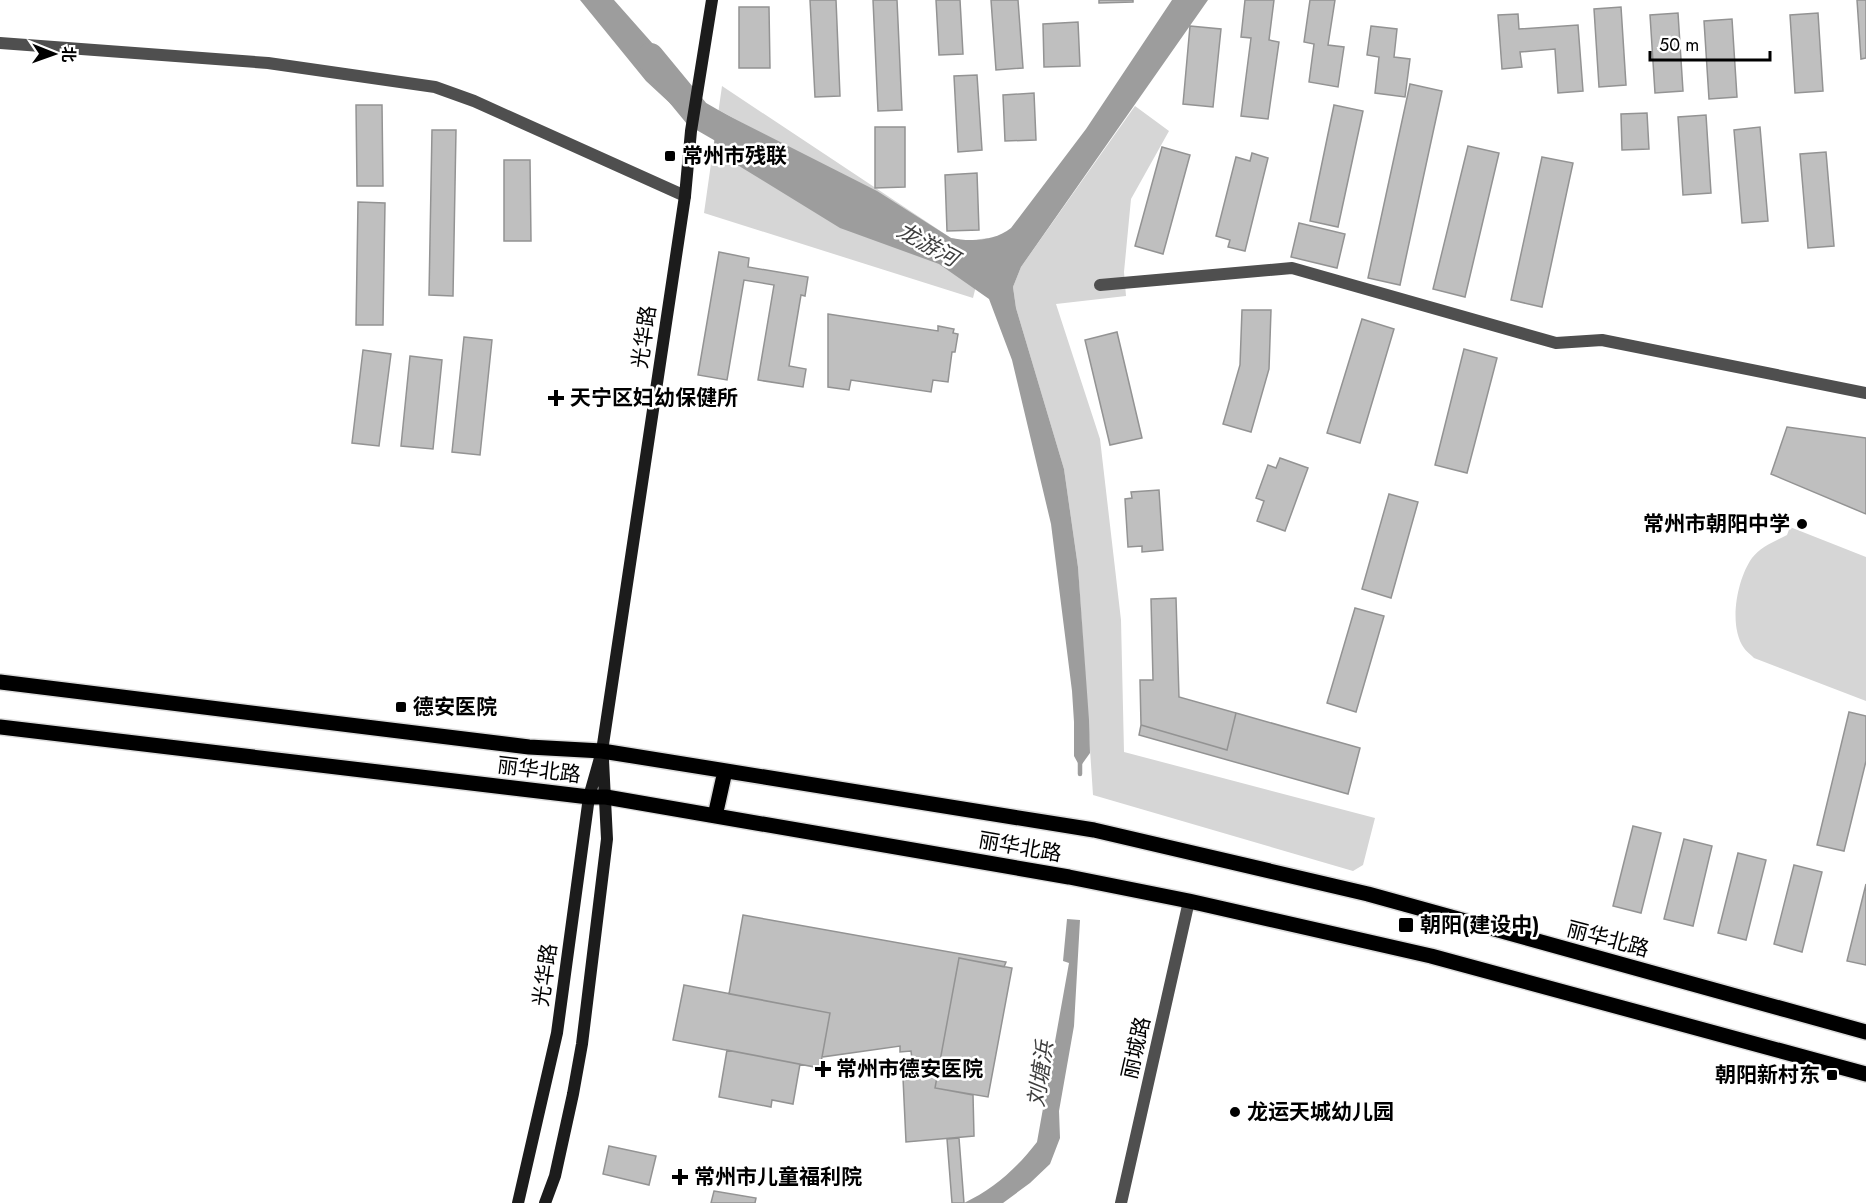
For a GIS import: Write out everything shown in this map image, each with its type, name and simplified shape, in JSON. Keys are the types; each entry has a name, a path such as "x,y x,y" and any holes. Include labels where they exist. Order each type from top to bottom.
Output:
{"main road":[{"name":"光华路","path":"518,1203 557,1033 589,797 602,751 712,0"},
{"name":"丽华北路","path":"0,682 529,747 602,751 1094,830 1368,894 1866,1032"},
{"name":"丽华北路","path":"0,728 589,797 606,797 1092,881 1189,901"},
{"name":"光华路","path":"545,1203 555,1176 582,1044 607,839 602,751"},
{"path":"715,816 725,771"},
{"path":"1189,901 1431,956 1866,1074"}],"street":[{"path":"0,43 268,63 435,87 474,100 685,196"},
{"path":"1100,285 1292,268 1556,343 1602,340 1866,393"},
{"name":"丽城路","path":"1121,1203 1189,901"}],"shaded area":[{"path":"722,86 951,238 965,241 988,238 973,298 704,213"},
{"path":"1135,106 1169,131 1131,199 1124,272 1126,296 1056,304 1100,439 1121,620 1124,752 1375,818 1363,865 1353,871 1093,795 1078,567 1064,469 1016,308 1013,287 1021,267"},
{"path":"1790,527 1866,557 1866,701 1754,658 1739,639 1736,628 1736,603 1747,567 1759,551 1787,535"}],"water":[{"path":"580,0 614,0 676,70 673,106 646,81"},
{"path":"1172,0 1208,0 1021,267 1013,287 1016,308 1064,469 1078,567 1090,753 1080,767 1074,756 1072,691 1051,524 1012,360 989,299 939,264 840,228 713,150 719,111 877,191 951,238 974,240 998,236 1011,228 1086,129"},
{"path":"1067,919 1080,920 1074,1026 1059,1111 1060,1138 1050,1164 1030,1183 1003,1203 964,1203 1004,1177 1037,1142 1069,963 1063,961"}],"building":[{"path":"810,0 836,0 840,96 815,97"},
{"path":"873,0 897,0 902,110 878,111"},
{"path":"936,0 960,0 963,54 939,55"},
{"path":"991,0 1018,0 1023,68 996,70"},
{"path":"1099,0 1133,0 1133,2 1099,3"},
{"path":"1245,0 1274,0 1269,40 1279,42 1268,119 1241,116 1251,38 1241,37"},
{"path":"1310,0 1335,0 1328,45 1344,47 1338,87 1309,82 1314,44 1304,42"},
{"path":"1857,0 1866,0 1866,58 1861,59"},
{"path":"739,7 769,7 770,68 739,68"},
{"path":"1621,7 1626,85 1599,87 1594,9"},
{"path":"1678,13 1683,91 1655,93 1650,15"},
{"path":"1818,13 1823,91 1795,93 1790,15"},
{"path":"1518,14 1519,29 1578,25 1583,91 1558,93 1555,49 1520,52 1522,67 1502,69 1498,15"},
{"path":"1732,19 1737,97 1709,99 1704,21"},
{"path":"1078,22 1080,66 1044,67 1043,24"},
{"path":"1190,26 1221,29 1213,107 1183,104"},
{"path":"1371,26 1397,29 1394,57 1410,59 1405,97 1375,93 1379,57 1367,55"},
{"path":"977,75 982,150 958,152 954,76"},
{"path":"1410,84 1442,91 1400,285 1368,278"},
{"path":"1034,93 1036,140 1005,141 1003,95"},
{"path":"356,105 382,105 383,186 357,186"},
{"path":"1334,105 1363,111 1338,227 1310,221"},
{"path":"1647,113 1649,149 1622,150 1621,114"},
{"path":"1706,115 1711,193 1683,195 1678,117"},
{"path":"875,127 905,127 905,187 875,188"},
{"path":"1760,127 1768,221 1742,223 1734,130"},
{"path":"432,130 456,130 453,296 429,295"},
{"path":"1468,146 1499,153 1465,297 1433,289"},
{"path":"1162,147 1190,155 1163,254 1135,246"},
{"path":"1826,152 1834,246 1808,248 1800,154"},
{"path":"1252,153 1268,158 1245,251 1228,247 1230,240 1216,236 1236,157 1250,161"},
{"path":"1542,157 1573,163 1542,307 1511,300"},
{"path":"504,160 530,160 531,241 504,241"},
{"path":"977,173 979,230 947,231 945,175"},
{"path":"358,202 385,203 383,325 356,325"},
{"path":"1299,223 1345,234 1337,268 1291,257"},
{"path":"719,252 749,258 748,267 808,277 805,296 801,295 789,366 806,369 803,387 758,380 774,285 744,280 727,380 698,375"},
{"path":"1242,310 1271,310 1269,369 1251,432 1223,424 1240,365"},
{"path":"828,314 938,331 938,326 954,329 953,333 958,334 955,352 952,352 948,382 933,380 931,392 851,380 849,390 828,387"},
{"path":"1362,319 1394,329 1360,443 1327,433"},
{"path":"1117,332 1142,438 1110,445 1085,340"},
{"path":"464,337 492,340 480,455 452,452"},
{"path":"1464,349 1497,358 1467,473 1435,465"},
{"path":"363,350 391,354 379,446 352,443"},
{"path":"410,356 442,360 433,449 401,446"},
{"path":"1787,427 1866,438 1866,514 1771,474"},
{"path":"1280,458 1308,468 1285,531 1257,521 1264,501 1256,498 1268,465 1276,468"},
{"path":"1159,490 1163,550 1142,552 1142,546 1128,547 1125,499 1132,498 1131,492"},
{"path":"1389,494 1418,502 1391,598 1362,589"},
{"path":"1176,598 1179,697 1236,713 1227,750 1141,725 1140,680 1153,680 1151,599"},
{"path":"1355,608 1384,616 1356,712 1327,703"},
{"path":"1849,712 1866,716 1866,761 1844,851 1817,845"},
{"path":"1236,713 1360,748 1348,794 1139,735 1141,725 1227,750"},
{"path":"1633,826 1661,833 1641,913 1613,906"},
{"path":"1684,839 1712,846 1693,926 1664,919"},
{"path":"1738,853 1766,860 1746,940 1718,933"},
{"path":"1794,865 1822,872 1802,952 1774,944"},
{"path":"1866,884 1866,965 1847,961"},
{"path":"743,915 1006,962 1004,967 959,958 935,1088 973,1095 974,1136 906,1142 903,1078 914,1076 911,1051 900,1052 900,1046 822,1057 830,1013 729,994"},
{"path":"959,958 1012,968 988,1097 935,1088"},
{"path":"684,985 830,1013 820,1068 673,1040"},
{"path":"727,1050 800,1064 793,1104 772,1100 771,1107 719,1097"},
{"path":"959,1138 964,1203 952,1203 947,1139"},
{"path":"609,1146 656,1156 649,1185 603,1174"},
{"path":"714,1191 756,1198 755,1203 711,1203"}],"waterway":[{"name":"龙游河","path":"650,57 697,114 749,144"},
{"path":"1080,763 1080,774"}],"place":[{"name":"常州市残联","path":"670,156"},
{"name":"天宁区妇幼保健所","path":"556,398"},
{"name":"常州市朝阳中学","path":"1802,524"},
{"name":"德安医院","path":"401,707"},
{"name":"朝阳(建设中)","path":"1406,925"},
{"name":"常州市德安医院","path":"823,1069"},
{"name":"朝阳新村东","path":"1832,1075"},
{"name":"龙运天城幼儿园","path":"1235,1112"},
{"name":"常州市儿童福利院","path":"680,1177"}],"water label":[{"name":"刘塘浜","path":"1040,1074"}]}
